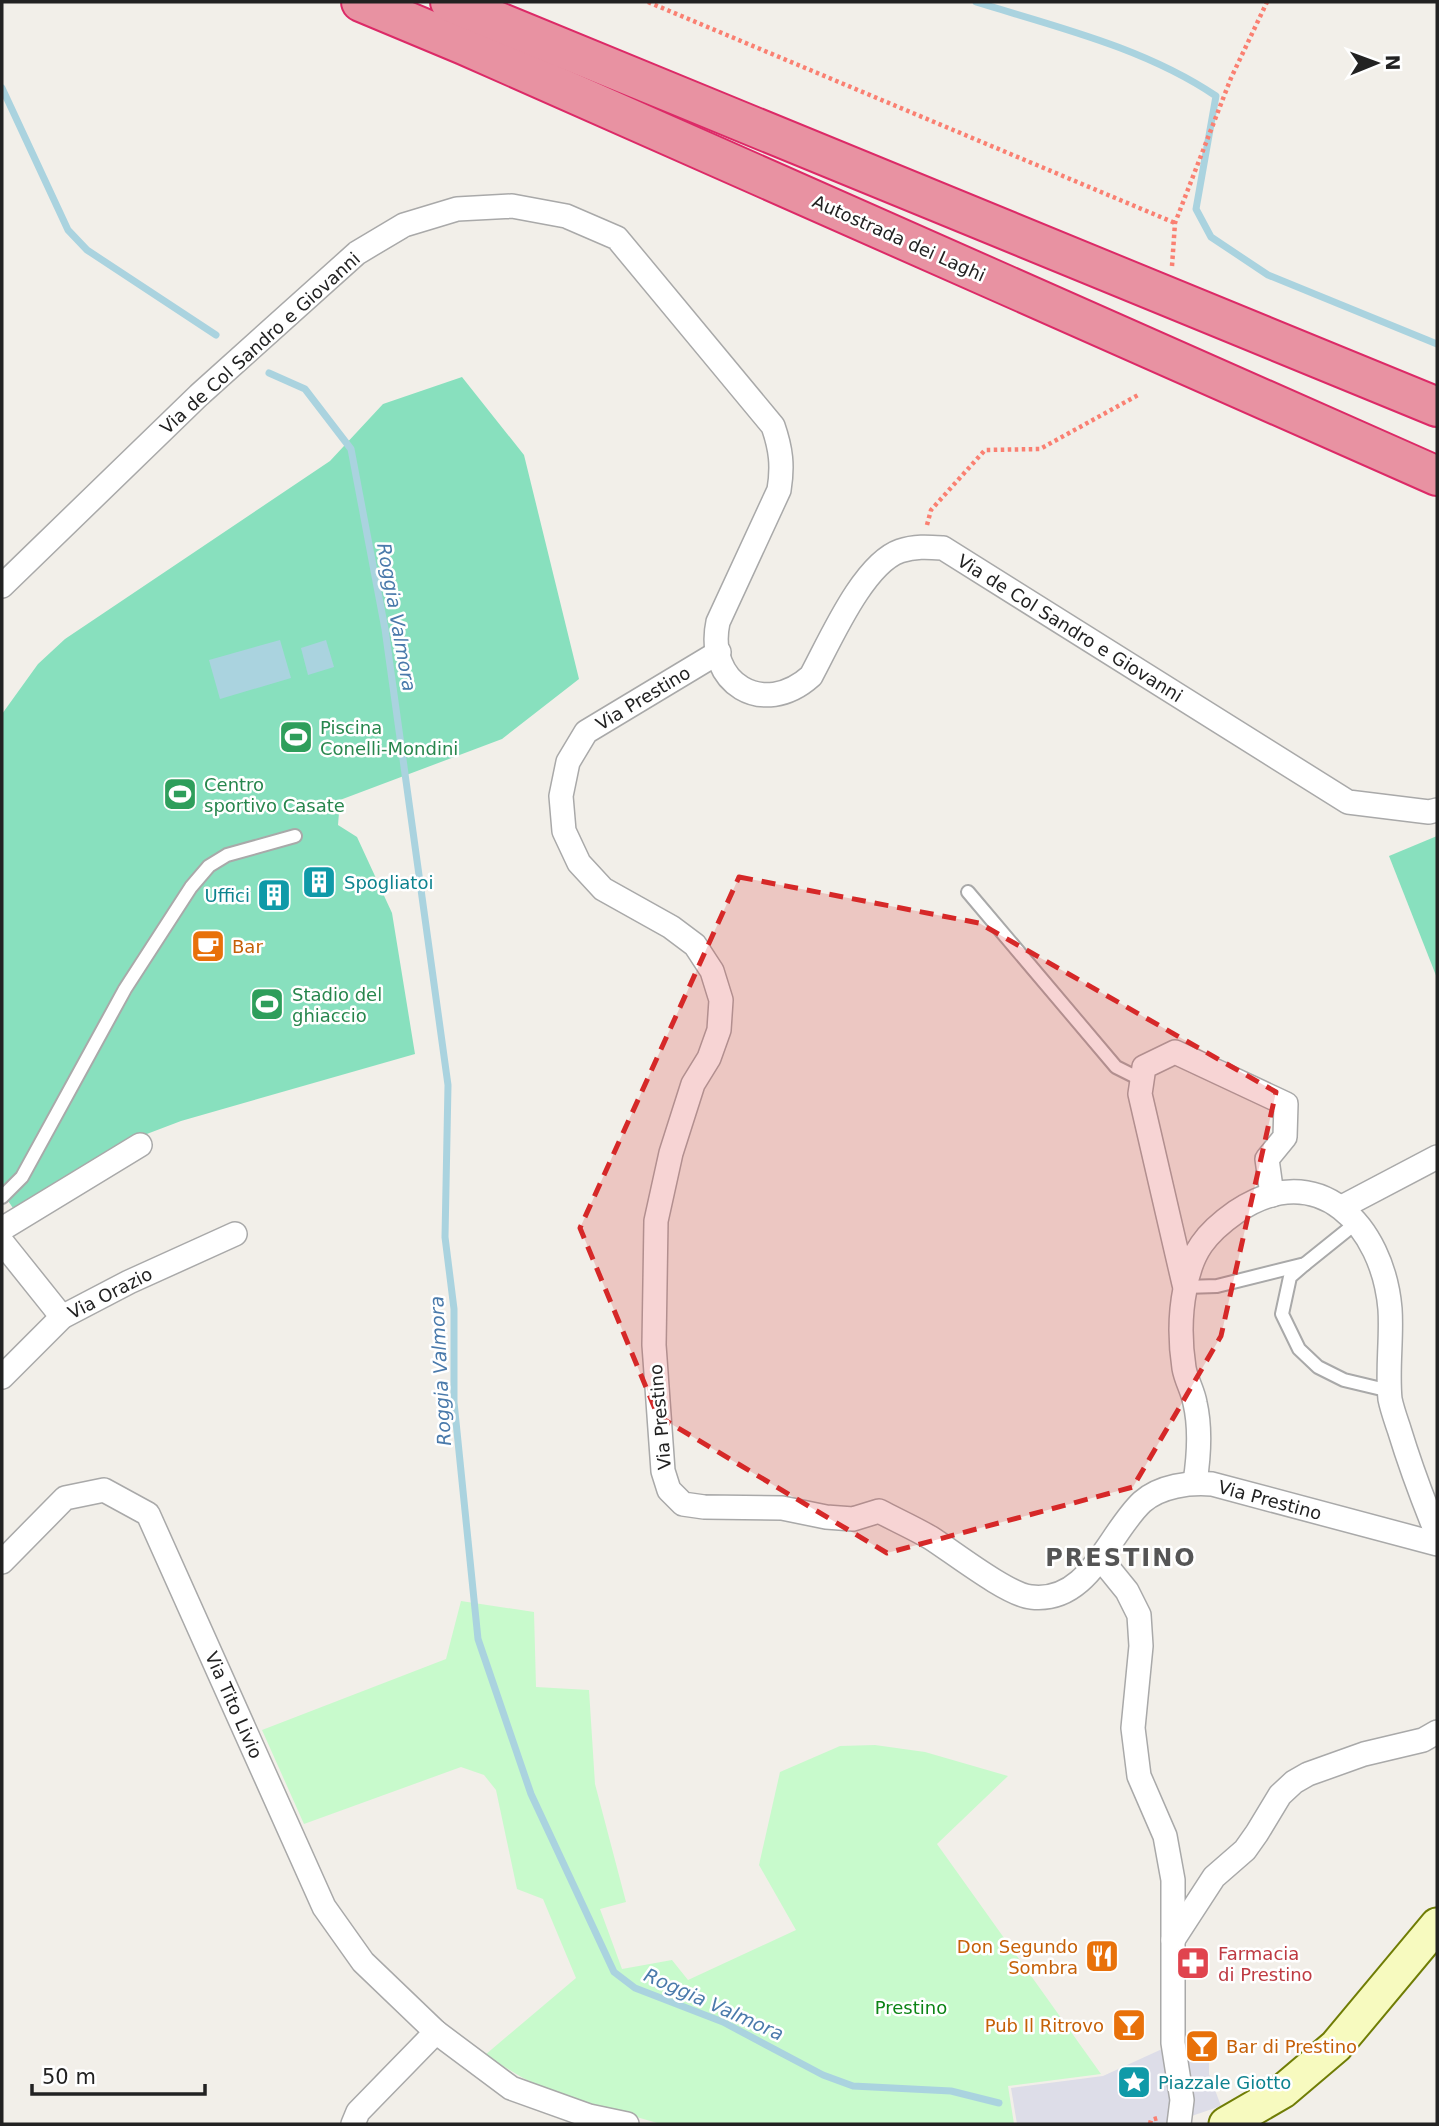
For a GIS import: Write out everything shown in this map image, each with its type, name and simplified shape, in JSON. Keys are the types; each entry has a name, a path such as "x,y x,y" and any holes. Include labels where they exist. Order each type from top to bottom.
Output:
{"highway":[{"name":"Autostrada dei Laghi","path":"361,2 1437,476"},
{"path":"450,2 1437,407"}],"main road":[{"path":"1226,2124 1283,2091 1336,2046 1437,1924"}],"street":[{"name":"Via de Col Sandro e Giovanni","path":"2,586 199,395 357,253 404,225 457,209 512,206 566,216 617,238 773,426 780,446 783,468 779,490 718,622 714,639 723,671 735,684 749,692 766,696 798,688 811,676 865,579 880,562 899,551 921,546 943,548 1348,802 1429,812 1437,810"},
{"name":"Via Prestino","path":"719,652 586,732 568,762 561,796 565,831 579,863 603,889 671,927 695,946 712,971 721,1000 719,1030 709,1058 693,1084 671,1153 656,1222 654,1345 663,1471 669,1490 683,1504 704,1507 782,1508 826,1517 853,1519 879,1511 928,1537 1012,1591 1029,1597 1051,1597 1071,1589 1101,1559 1123,1525 1144,1500 1168,1488 1195,1482 1212,1483 1437,1544"},
{"path":"1185,1287 1140,1094 1144,1067 1175,1052 1286,1104 1284,1137 1267,1159 1272,1195"},
{"path":"2,1229 140,1145"},
{"path":"1349,1215 1437,1157"},
{"path":"1195,1482 1199,1451 1196,1404 1184,1370 1181,1329 1185,1287 1196,1249 1219,1224 1245,1206 1272,1195 1301,1192 1320,1195 1349,1215 1365,1234 1382,1267 1390,1307 1390,1400 1437,1534"},
{"name":"Via Orazio","path":"2,1377 62,1317 129,1282 235,1234"},
{"path":"2,1242 62,1317"},
{"name":"Via Tito Livio","path":"2,1562 65,1498 104,1490 148,1514 324,1907 363,1962 436,2032 511,2088 589,2116 627,2124"},
{"path":"1101,1559 1127,1591 1139,1615 1141,1646 1133,1728 1139,1776 1166,1836 1173,1880 1172,2043 1182,2099 1179,2124"},
{"path":"1173,1940 1214,1877 1245,1850 1280,1795 1294,1782 1308,1774 1364,1754 1423,1740 1437,1732"},
{"path":"354,2124 358,2112 436,2032"}],"lane":[{"path":"2,1197 22,1177 125,989 191,887 209,866 227,855 295,836"},
{"path":"968,892 1116,1067 1142,1080"},
{"path":"1349,1215 1290,1277 1282,1314 1299,1349 1318,1367 1344,1380 1390,1391"},
{"path":"1185,1287 1217,1286 1305,1264"}],"path":[{"path":"648,2 1175,222"},
{"path":"1172,269 1175,222 1231,78 1267,2"},
{"path":"921,546 931,510 985,450 1040,449 1140,394"}],"highlighted area":[{"path":"739,877 979,923 1276,1092 1221,1336 1133,1487 887,1553 658,1416 580,1228"}],"green space":[{"name":"Centro sportivo Casate","path":"462,377 524,455 579,679 502,739 340,800 338,825 357,837 392,913 415,1054 181,1121 131,1140 15,1211 2,1192 2,714 38,664 65,639 330,461 383,404"},
{"path":"1437,836 1437,978 1389,856"},
{"name":"Prestino","path":"461,1601 534,1612 536,1687 589,1690 595,1784 626,1902 600,1909 622,1969 672,1960 688,1980 796,1930 759,1865 780,1772 840,1746 875,1745 925,1752 1008,1776 937,1844 1101,2074 1008,2086 1014,2124 661,2124 563,2096 523,2078 485,2055 576,1978 543,1899 517,1889 496,1790 484,1775 461,1767 304,1824 262,1730 446,1659"}],"shaded area":[{"name":"Piazzale Giotto","path":"1184,2039 1209,2040 1209,2074 1221,2106 1180,2120 1156,2124 1017,2124 1011,2088 1103,2076"}],"water":[{"path":"280,640 291,678 220,699 209,660"},
{"path":"326,640 334,667 308,675 301,648"}],"waterway":[{"path":"976,2 1100,40 1160,65 1216,96 1196,209 1211,237 1268,275 1437,344"},
{"name":"Roggia Valmora","path":"2,88 68,230 87,250 216,335"},
{"name":"Roggia Valmora","path":"269,373 305,389 351,449 385,629 448,1085 445,1237 454,1309 454,1402 478,1639 531,1794 614,1972 635,1988 723,2022 823,2075 853,2086 951,2091 999,2103"}],"place":[{"name":"Piscina Conelli-Mondini","path":"296,737"},
{"name":"Centro sportivo Casate","path":"180,794"},
{"name":"Spogliatoi","path":"319,882"},
{"name":"Uffici","path":"274,895"},
{"name":"Bar","path":"208,946"},
{"name":"Stadio del ghiaccio","path":"267,1004"},
{"name":"Don Segundo Sombra","path":"1102,1956"},
{"name":"Farmacia di Prestino","path":"1193,1963"},
{"name":"Pub Il Ritrovo","path":"1129,2025"},
{"name":"Bar di Prestino","path":"1202,2046"},
{"name":"Piazzale Giotto","path":"1134,2082"}],"district":[{"name":"PRESTINO","path":"1121,1558"}]}
